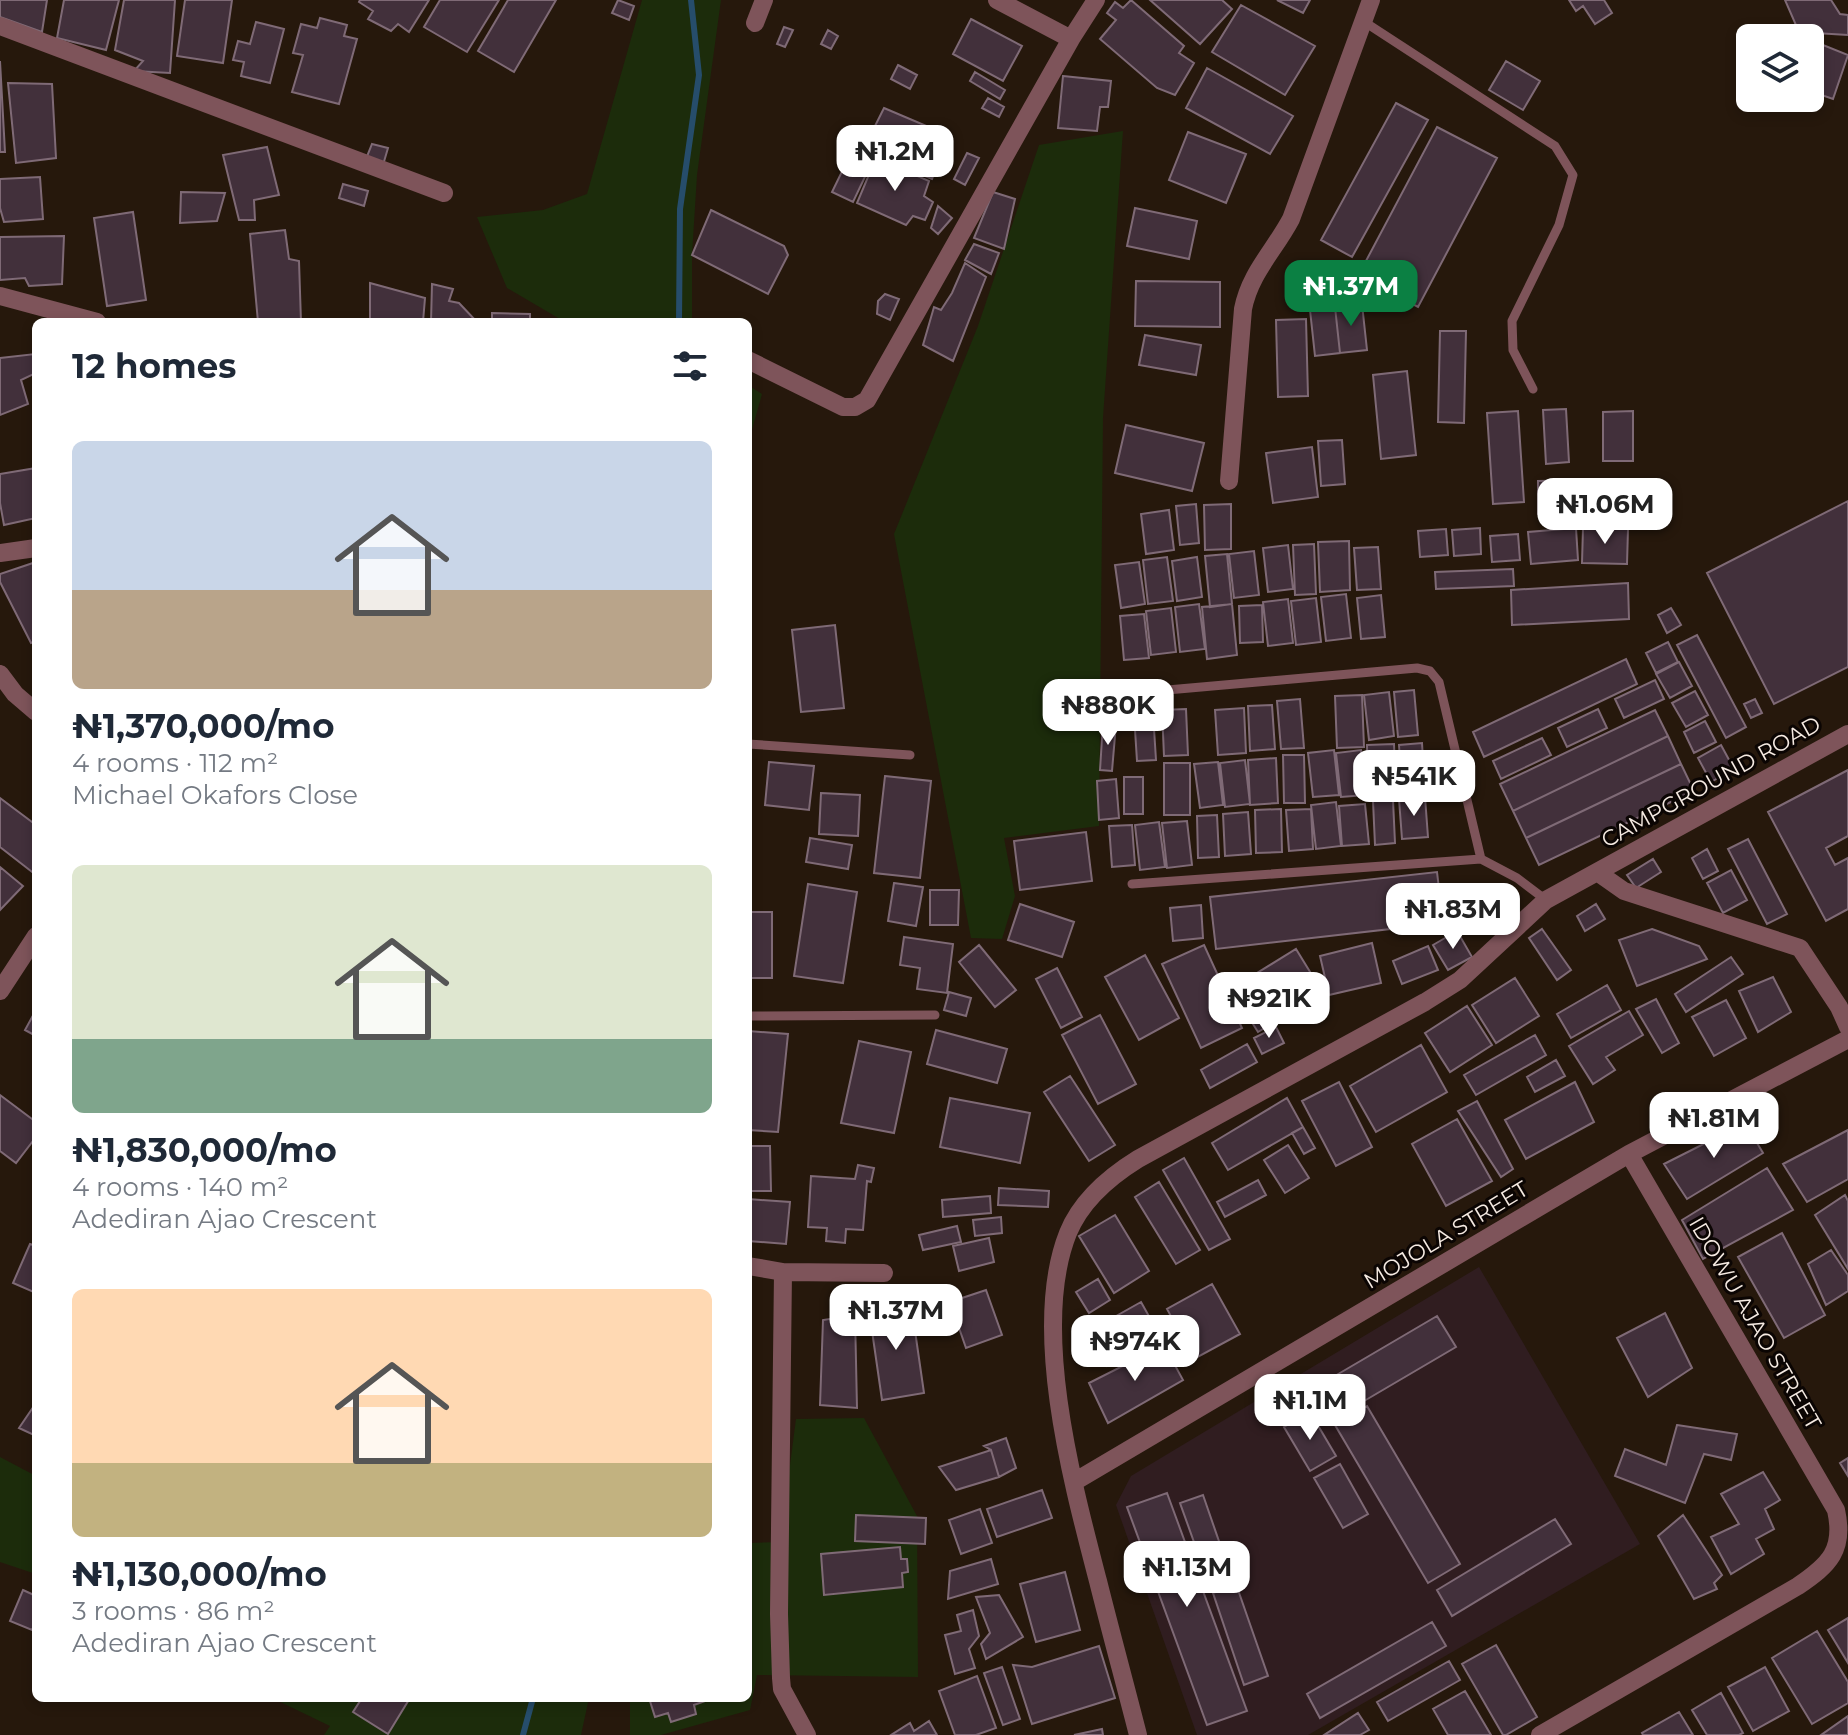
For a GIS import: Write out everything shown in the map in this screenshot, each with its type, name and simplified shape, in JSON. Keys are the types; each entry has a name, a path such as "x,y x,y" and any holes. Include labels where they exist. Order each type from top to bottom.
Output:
{"street":[{"path":"755,23 764,0"},
{"path":"997,0 1071,39"},
{"path":"752,362 843,407 855,407 867,400 1096,0"},
{"path":"1229,481 1247,289 1291,219 1371,0"},
{"path":"0,26 444,193"},
{"path":"0,296 82,318"},
{"path":"0,553 32,549"},
{"path":"0,674 15,694 32,709"},
{"name":"CAMPGROUND ROAD","path":"1138,1735 1065,1442 1052,1318 1060,1259 1068,1232 1079,1213 1115,1174 1138,1159 1460,980 1546,900 1848,734"},
{"path":"1597,872 1624,891 1800,948 1839,1007 1848,1027"},
{"path":"0,991 32,942"},
{"name":"MOJOLA STREET","path":"1074,1482 1629,1154 1848,1039"},
{"name":"IDOWU AJAO STREET","path":"1540,1735 1798,1586 1831,1559 1838,1543 1840,1526 1836,1510 1629,1154"},
{"path":"752,1267 783,1272 884,1273"},
{"path":"783,1272 781,1678 782,1689 807,1735"}],"lane":[{"path":"1363,21 1555,146 1573,175 1559,225 1512,321 1513,350 1533,389"},
{"path":"1156,691 1417,668 1430,671 1439,682 1481,859"},
{"path":"752,744 910,755"},
{"path":"1132,884 1481,859 1517,878 1546,900"},
{"path":"752,1016 935,1015"}],"shaded area":[{"path":"1479,1267 1640,1544 1308,1735 1197,1735 1116,1505 1131,1476"}],"green space":[{"path":"642,0 721,0 697,175 692,318 558,318 507,288 477,217 543,210 587,194"},
{"path":"1123,131 1103,418 1099,826 1004,838 1015,896 1002,939 971,938 894,534 978,326 1039,145"},
{"path":"752,388 762,394 752,430"},
{"path":"864,1418 917,1516 918,1677 757,1675 752,1700 752,1543 780,1542 796,1419"},
{"path":"0,1457 32,1474 32,1573 0,1562"},
{"path":"280,1702 588,1702 581,1735 324,1735 330,1726"},
{"path":"630,1702 752,1702 750,1710 661,1735 630,1735"}],"building":[{"path":"0,0 47,0 42,32 0,17"},
{"path":"64,0 119,0 106,50 57,38"},
{"path":"124,0 175,0 170,73 134,71 143,61 115,50"},
{"path":"185,0 232,0 223,63 177,56"},
{"path":"360,0 429,0 409,32 398,24 391,31 368,19 373,11"},
{"path":"440,0 499,0 467,52 424,27"},
{"path":"508,0 556,0 514,72 478,51"},
{"path":"618,0 634,6 629,20 612,13"},
{"path":"1131,0 1184,46 1179,53 1194,63 1175,95 1157,88 1100,39 1116,20 1107,13 1115,2 1123,8"},
{"path":"1150,0 1222,0 1232,9 1200,44"},
{"path":"1277,0 1310,0 1303,13"},
{"path":"1569,0 1604,0 1612,13 1595,24 1583,6 1576,11"},
{"path":"1785,0 1831,0 1840,14 1848,15 1848,35 1824,34 1824,24 1796,24"},
{"path":"1241,5 1315,46 1285,95 1212,52"},
{"path":"320,18 347,25 344,36 357,39 339,104 292,92 303,55 293,53 301,24 317,28"},
{"path":"971,19 1022,46 1003,81 953,54"},
{"path":"256,22 284,29 270,83 241,76 244,62 233,60 238,41 250,44"},
{"path":"784,27 793,30 785,47 777,44"},
{"path":"828,30 838,36 831,49 821,44"},
{"path":"1824,45 1848,55 1833,99 1824,96"},
{"path":"0,61 5,152 0,152"},
{"path":"1506,61 1540,81 1523,110 1489,90"},
{"path":"898,65 917,75 910,89 891,79"},
{"path":"1207,68 1293,116 1270,154 1186,108"},
{"path":"975,72 1005,90 1000,99 970,81"},
{"path":"1063,76 1111,81 1108,107 1100,107 1097,131 1058,128"},
{"path":"8,83 52,84 56,158 16,163"},
{"path":"988,98 1004,107 999,117 982,108"},
{"path":"1396,103 1428,120 1352,257 1321,240"},
{"path":"884,108 950,136 932,179 863,150"},
{"path":"1437,127 1497,158 1418,307 1358,276"},
{"path":"1188,132 1246,154 1226,203 1169,180"},
{"path":"372,144 388,148 383,165 366,159"},
{"path":"267,147 279,195 254,200 255,220 239,220 223,155"},
{"path":"851,153 872,162 853,202 832,192"},
{"path":"967,153 979,158 965,185 954,179"},
{"path":"876,158 929,181 924,196 933,202 925,220 913,216 906,225 857,203"},
{"path":"40,177 43,219 4,222 0,208 0,179"},
{"path":"343,184 368,191 364,206 339,198"},
{"path":"181,192 225,193 217,221 180,223"},
{"path":"993,192 1015,199 1004,249 974,238"},
{"path":"938,206 952,218 938,234 931,228"},
{"path":"1135,208 1197,221 1189,259 1127,246"},
{"path":"711,210 784,246 788,255 768,294 692,255"},
{"path":"133,212 146,300 107,306 94,218"},
{"path":"285,230 289,259 299,261 301,318 258,318 250,234"},
{"path":"64,236 62,284 29,286 25,278 0,280 0,237"},
{"path":"974,244 999,253 991,274 965,260"},
{"path":"965,263 986,277 953,361 923,345 934,307 941,310"},
{"path":"1136,281 1220,282 1220,327 1135,326"},
{"path":"370,283 425,298 423,318 370,318"},
{"path":"432,284 453,289 449,301 459,303 473,318 431,318"},
{"path":"885,294 899,299 890,320 877,314 878,301"},
{"path":"1362,304 1367,350 1340,353 1335,307"},
{"path":"1335,307 1340,353 1315,356 1310,310"},
{"path":"492,313 530,314 530,318 492,318"},
{"path":"1306,319 1308,396 1278,397 1276,320"},
{"path":"1440,331 1466,331 1464,423 1438,422"},
{"path":"1145,335 1201,345 1196,375 1139,365"},
{"path":"32,354 32,375 21,380 28,404 0,415 0,358"},
{"path":"1407,371 1416,455 1381,459 1373,375"},
{"path":"1566,409 1569,462 1546,464 1543,410"},
{"path":"1518,411 1524,502 1493,504 1487,413"},
{"path":"1633,411 1633,461 1603,461 1603,412"},
{"path":"1126,425 1204,443 1192,491 1115,473"},
{"path":"1342,440 1345,484 1321,486 1318,441"},
{"path":"1312,447 1318,497 1273,503 1266,453"},
{"path":"32,469 32,519 4,525 0,474"},
{"path":"1632,479 1633,512 1538,514 1538,481"},
{"path":"1848,501 1848,667 1774,704 1707,573"},
{"path":"1196,504 1199,543 1180,545 1176,506"},
{"path":"1231,504 1231,549 1205,550 1204,505"},
{"path":"1169,510 1174,550 1146,554 1141,514"},
{"path":"1480,528 1481,554 1454,556 1452,530"},
{"path":"1576,528 1578,560 1531,564 1528,532"},
{"path":"1583,528 1628,529 1627,564 1582,563"},
{"path":"1446,529 1448,555 1420,557 1418,531"},
{"path":"1518,534 1520,560 1492,562 1490,536"},
{"path":"1349,541 1350,590 1320,592 1318,542"},
{"path":"1314,544 1316,594 1295,595 1293,545"},
{"path":"1288,545 1293,589 1268,592 1263,548"},
{"path":"1378,547 1381,589 1357,590 1354,548"},
{"path":"1254,551 1259,595 1234,598 1229,554"},
{"path":"1227,554 1232,604 1210,607 1205,556"},
{"path":"1167,557 1173,601 1148,604 1143,560"},
{"path":"1197,557 1202,597 1177,601 1172,561"},
{"path":"1139,562 1145,604 1121,608 1115,565"},
{"path":"32,563 32,643 0,582 0,574"},
{"path":"1513,569 1514,586 1436,589 1435,572"},
{"path":"1628,583 1629,619 1512,625 1511,590"},
{"path":"1346,594 1351,638 1326,641 1321,597"},
{"path":"1381,595 1385,637 1361,639 1357,598"},
{"path":"1316,598 1321,642 1296,645 1291,601"},
{"path":"1288,599 1293,643 1268,646 1263,602"},
{"path":"1199,604 1205,649 1180,652 1175,607"},
{"path":"1232,604 1237,655 1207,659 1202,607"},
{"path":"1262,605 1263,642 1240,643 1239,606"},
{"path":"1171,608 1176,652 1151,655 1146,611"},
{"path":"1671,608 1681,625 1667,633 1658,615"},
{"path":"1144,614 1149,658 1124,660 1120,616"},
{"path":"835,625 844,708 801,712 792,630"},
{"path":"1697,635 1746,727 1726,738 1677,645"},
{"path":"1668,642 1678,662 1656,673 1646,653"},
{"path":"1626,659 1637,684 1484,757 1473,732"},
{"path":"1679,662 1692,686 1670,698 1656,674"},
{"path":"1655,680 1664,699 1624,718 1615,699"},
{"path":"1414,690 1418,735 1398,737 1394,692"},
{"path":"1695,691 1708,715 1686,727 1672,703"},
{"path":"1389,692 1394,736 1369,740 1364,695"},
{"path":"1362,695 1364,747 1337,748 1335,696"},
{"path":"1300,699 1304,748 1281,749 1277,701"},
{"path":"1755,699 1762,713 1751,718 1744,704"},
{"path":"1272,705 1275,749 1250,751 1248,706"},
{"path":"1244,708 1246,753 1218,755 1215,710"},
{"path":"1186,709 1188,755 1164,756 1162,710"},
{"path":"1598,709 1607,728 1567,747 1558,728"},
{"path":"1655,710 1668,736 1513,811 1500,784"},
{"path":"1153,713 1156,760 1137,761 1134,714"},
{"path":"1705,721 1716,742 1694,753 1684,732"},
{"path":"1103,723 1116,724 1112,771 1100,770"},
{"path":"1668,736 1681,764 1526,838 1513,811"},
{"path":"1542,738 1551,755 1501,779 1493,761"},
{"path":"1422,743 1425,792 1402,794 1399,745"},
{"path":"1394,744 1396,795 1368,797 1367,745"},
{"path":"1721,745 1734,769 1711,782 1698,758"},
{"path":"1334,750 1339,795 1313,797 1308,753"},
{"path":"1361,750 1366,795 1341,797 1336,753"},
{"path":"1283,755 1304,755 1305,803 1284,803"},
{"path":"1276,758 1278,803 1250,805 1248,760"},
{"path":"1245,760 1250,804 1225,807 1220,763"},
{"path":"769,762 814,766 809,810 765,805"},
{"path":"1218,762 1223,805 1200,808 1194,764"},
{"path":"1164,763 1190,763 1190,815 1164,815"},
{"path":"1681,764 1694,791 1539,865 1526,838"},
{"path":"1848,770 1848,836 1826,848 1835,865 1848,858 1848,909 1826,921 1768,812"},
{"path":"885,776 931,781 920,878 874,873"},
{"path":"1124,777 1143,777 1143,814 1124,814"},
{"path":"1116,779 1119,818 1099,820 1097,781"},
{"path":"821,793 860,795 858,836 819,834"},
{"path":"1425,797 1428,837 1402,839 1399,799"},
{"path":"0,798 32,822 32,872 0,847"},
{"path":"1393,800 1395,843 1375,845 1373,801"},
{"path":"1336,802 1341,846 1316,849 1311,805"},
{"path":"1365,804 1369,844 1342,846 1339,806"},
{"path":"1281,809 1282,852 1256,853 1255,810"},
{"path":"1311,809 1313,849 1289,851 1286,810"},
{"path":"1248,812 1251,854 1225,856 1223,814"},
{"path":"1217,815 1219,857 1198,858 1197,816"},
{"path":"1187,821 1192,865 1167,868 1162,823"},
{"path":"1159,822 1165,867 1140,870 1135,825"},
{"path":"1132,825 1135,865 1112,867 1109,826"},
{"path":"1086,832 1092,881 1020,890 1014,841"},
{"path":"810,838 852,845 848,869 806,862"},
{"path":"1748,839 1787,914 1767,924 1728,849"},
{"path":"1707,849 1718,871 1703,879 1692,858"},
{"path":"1653,859 1661,872 1636,888 1627,875"},
{"path":"0,867 23,886 0,910"},
{"path":"1731,870 1747,900 1723,913 1707,883"},
{"path":"1437,872 1443,923 1216,949 1210,897"},
{"path":"894,883 923,887 916,926 888,921"},
{"path":"808,884 857,892 843,983 794,976"},
{"path":"930,890 959,890 958,925 930,925"},
{"path":"1020,904 1074,922 1062,957 1008,940"},
{"path":"1596,904 1605,919 1585,931 1577,916"},
{"path":"1201,905 1203,938 1173,941 1170,908"},
{"path":"752,912 772,912 772,978 752,978"},
{"path":"1542,929 1571,970 1557,980 1529,938"},
{"path":"1652,929 1699,946 1707,959 1637,986 1619,940"},
{"path":"1457,931 1472,957 1448,970 1433,945"},
{"path":"904,937 953,944 947,993 917,989 920,968 900,965"},
{"path":"1372,943 1381,983 1329,995 1320,956"},
{"path":"979,945 1016,990 995,1007 959,962"},
{"path":"1204,945 1242,1028 1201,1048 1162,964"},
{"path":"1428,946 1438,970 1402,984 1393,961"},
{"path":"1296,949 1323,993 1258,1032 1231,989"},
{"path":"1145,955 1179,1018 1139,1040 1105,977"},
{"path":"1731,957 1743,974 1686,1012 1675,994"},
{"path":"1057,968 1082,1017 1061,1028 1036,979"},
{"path":"1773,977 1791,1012 1758,1032 1739,991"},
{"path":"1515,978 1539,1016 1496,1043 1472,1005"},
{"path":"1607,985 1621,1010 1571,1038 1557,1014"},
{"path":"949,992 971,998 966,1016 944,1010"},
{"path":"1656,999 1679,1043 1662,1053 1636,1009"},
{"path":"1726,1000 1746,1038 1714,1056 1692,1017"},
{"path":"1467,1006 1492,1045 1450,1072 1425,1033"},
{"path":"1629,1011 1643,1035 1606,1057 1615,1070 1593,1084 1569,1046"},
{"path":"1100,1015 1136,1084 1098,1104 1062,1035"},
{"path":"32,1017 32,1034 25,1030"},
{"path":"1276,1027 1284,1043 1262,1054 1254,1038"},
{"path":"936,1030 1007,1049 997,1083 927,1064"},
{"path":"752,1031 788,1034 778,1132 752,1130"},
{"path":"1535,1035 1546,1055 1476,1095 1464,1075"},
{"path":"859,1041 911,1052 894,1133 841,1123"},
{"path":"1247,1044 1257,1062 1210,1088 1201,1070"},
{"path":"1421,1045 1447,1092 1376,1132 1350,1086"},
{"path":"1556,1060 1565,1076 1535,1092 1527,1077"},
{"path":"1070,1076 1115,1145 1089,1161 1044,1092"},
{"path":"1339,1082 1372,1147 1336,1166 1302,1101"},
{"path":"1575,1082 1594,1122 1526,1159 1505,1120"},
{"path":"0,1095 32,1119 32,1142 16,1163 0,1151"},
{"path":"950,1098 1030,1113 1020,1163 940,1147"},
{"path":"1287,1098 1303,1127 1228,1170 1212,1143"},
{"path":"1477,1101 1513,1169 1501,1177 1458,1111"},
{"path":"1457,1119 1492,1181 1446,1206 1412,1144"},
{"path":"1745,1123 1763,1153 1687,1199 1664,1164"},
{"path":"1303,1127 1315,1148 1304,1154 1292,1133"},
{"path":"1848,1130 1848,1179 1807,1202 1783,1164"},
{"path":"1288,1145 1309,1178 1285,1193 1264,1160"},
{"path":"752,1146 770,1146 771,1191 752,1191"},
{"path":"1184,1158 1230,1239 1209,1250 1163,1170"},
{"path":"858,1165 874,1168 871,1182 867,1181 863,1230 846,1229 845,1243 826,1241 827,1228 808,1227 811,1176 855,1179"},
{"path":"1767,1168 1793,1210 1703,1259 1682,1220"},
{"path":"1258,1180 1266,1195 1225,1217 1217,1202"},
{"path":"1159,1182 1200,1250 1176,1264 1135,1197"},
{"path":"999,1188 1049,1191 1048,1207 998,1205"},
{"path":"1845,1195 1848,1201 1848,1269 1815,1215"},
{"path":"990,1196 991,1213 943,1217 942,1200"},
{"path":"752,1199 790,1202 786,1244 752,1241"},
{"path":"1115,1215 1149,1271 1114,1293 1079,1236"},
{"path":"1001,1217 1002,1233 975,1236 973,1220"},
{"path":"957,1226 961,1242 923,1250 919,1235"},
{"path":"1782,1233 1825,1315 1784,1338 1738,1257"},
{"path":"989,1238 994,1262 959,1271 953,1246"},
{"path":"30,1244 32,1245 32,1291 13,1283"},
{"path":"1831,1250 1848,1275 1848,1291 1826,1305 1808,1264"},
{"path":"1098,1279 1110,1300 1089,1313 1076,1292"},
{"path":"1212,1284 1240,1334 1194,1359 1167,1309"},
{"path":"986,1290 1002,1335 966,1348 950,1302"},
{"path":"1141,1302 1160,1336 1107,1366 1088,1332"},
{"path":"911,1303 924,1393 882,1400 869,1310"},
{"path":"1665,1313 1692,1368 1648,1397 1617,1338"},
{"path":"855,1315 857,1408 820,1405 823,1320"},
{"path":"1437,1316 1456,1347 1330,1421 1311,1390"},
{"path":"1164,1345 1183,1380 1108,1423 1089,1383"},
{"path":"1367,1406 1460,1564 1428,1583 1335,1425"},
{"path":"32,1409 32,1434 19,1428"},
{"path":"1310,1412 1336,1456 1310,1471 1284,1427"},
{"path":"1677,1425 1737,1434 1731,1460 1704,1454 1685,1503 1615,1476 1625,1449 1666,1465"},
{"path":"1006,1438 1016,1468 999,1477 991,1450 984,1446"},
{"path":"991,1450 999,1477 956,1490 939,1467"},
{"path":"1848,1458 1848,1476 1840,1463"},
{"path":"1340,1464 1368,1514 1343,1528 1314,1478"},
{"path":"1763,1472 1780,1500 1765,1509 1774,1529 1756,1539 1764,1554 1731,1574 1711,1537 1739,1524 1721,1494"},
{"path":"1042,1490 1052,1518 997,1537 987,1509"},
{"path":"1167,1493 1247,1711 1207,1725 1127,1507"},
{"path":"1203,1495 1231,1576 1209,1584 1180,1503"},
{"path":"980,1509 992,1543 961,1554 949,1520"},
{"path":"856,1515 926,1518 925,1544 855,1541"},
{"path":"1683,1515 1722,1575 1714,1583 1717,1589 1694,1599 1658,1536"},
{"path":"1555,1519 1571,1544 1452,1616 1437,1590"},
{"path":"900,1547 901,1559 907,1559 908,1572 902,1573 903,1587 824,1595 821,1554"},
{"path":"991,1559 998,1584 948,1599 950,1571"},
{"path":"1065,1572 1080,1630 1036,1642 1020,1584"},
{"path":"1236,1584 1268,1676 1244,1685 1213,1593"},
{"path":"23,1590 32,1594 32,1630 10,1621"},
{"path":"999,1595 1023,1637 986,1659 981,1644 990,1633 976,1597"},
{"path":"973,1610 979,1636 969,1649 975,1668 955,1674 945,1635 961,1631 957,1615"},
{"path":"1848,1618 1848,1663 1828,1630"},
{"path":"1432,1622 1446,1646 1320,1718 1307,1694"},
{"path":"1817,1631 1848,1682 1848,1703 1812,1724 1772,1658"},
{"path":"1496,1645 1537,1717 1506,1735 1503,1735 1462,1664"},
{"path":"1099,1646 1115,1698 1032,1724 1013,1665 1032,1667"},
{"path":"1449,1661 1460,1680 1388,1721 1377,1702"},
{"path":"1002,1667 1020,1719 1003,1725 984,1673"},
{"path":"1765,1667 1789,1711 1753,1731 1728,1687"},
{"path":"977,1676 996,1728 976,1735 955,1735 939,1691"},
{"path":"1465,1691 1491,1735 1448,1735 1433,1709"},
{"path":"1721,1693 1743,1733 1739,1735 1707,1735 1692,1710"},
{"path":"359,1702 408,1702 388,1734 353,1712"},
{"path":"650,1702 702,1702 694,1705 696,1714 671,1722 668,1713 655,1717"},
{"path":"1679,1712 1693,1735 1643,1735 1642,1733"},
{"path":"1358,1713 1369,1730 1360,1735 1324,1735"},
{"path":"1848,1716 1848,1735 1821,1735"},
{"path":"929,1721 937,1735 891,1735 910,1723 914,1731"},
{"path":"1102,1729 1103,1735 1074,1735"}],"waterway":[{"path":"679,318 680,209 699,75 691,0"},
{"path":"523,1735 532,1702"}]}
